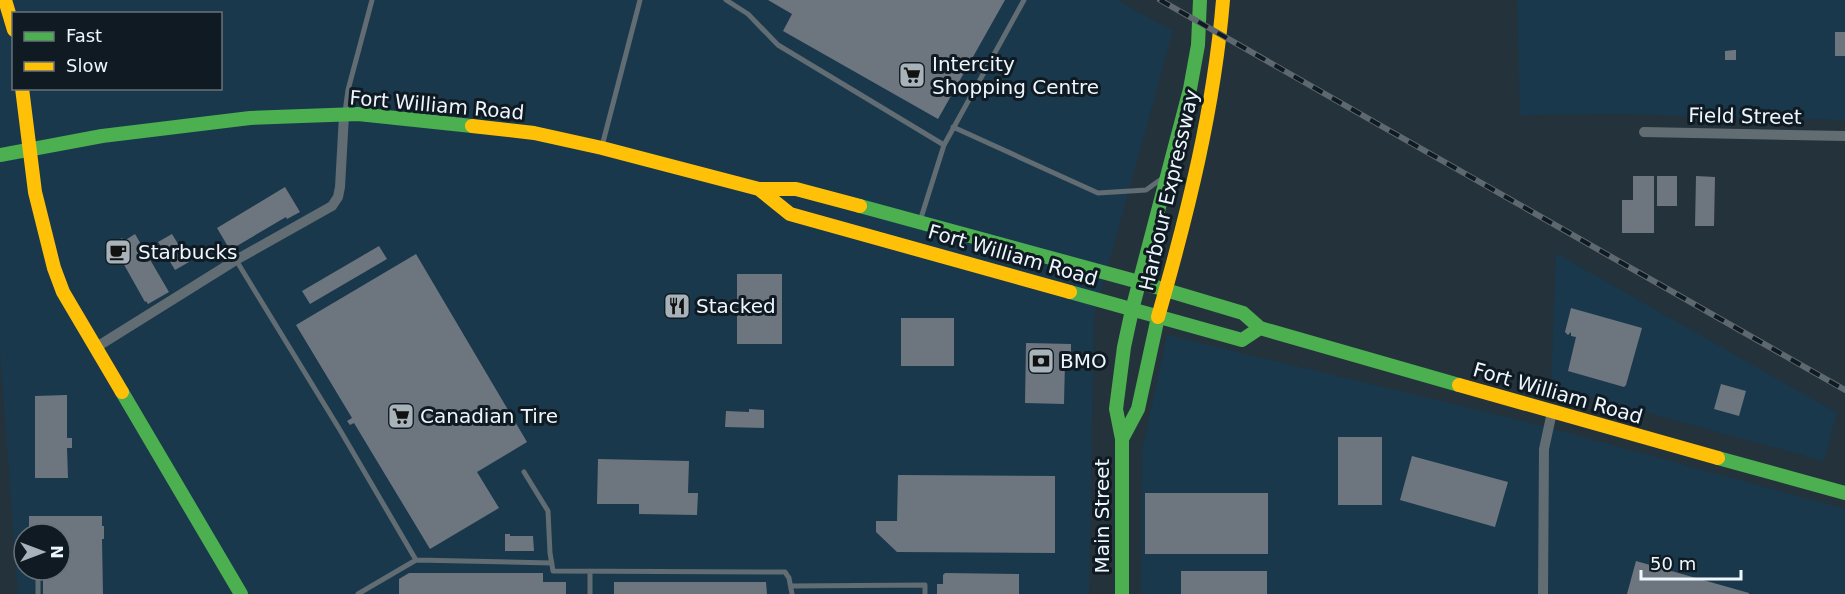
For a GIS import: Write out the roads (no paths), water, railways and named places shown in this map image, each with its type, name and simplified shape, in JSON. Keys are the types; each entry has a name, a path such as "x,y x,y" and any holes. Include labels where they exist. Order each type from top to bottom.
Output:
{"main road":[{"path":"5,0 12,23"},
{"name":"Harbour Expressway","path":"1132,310 1180,132 1196,59 1201,15 1200,0"},
{"name":"Harbour Expressway","path":"1158,317 1208,129 1221,36 1223,0"},
{"path":"22,90 29,149 47,251 63,292 241,594"},
{"name":"Fort William Road","path":"0,155 102,136 250,118 358,114 534,133 602,148 759,189 796,189 1138,282 1243,313 1260,328 1845,493"},
{"name":"Fort William Road","path":"759,189 790,214 1132,310 1242,340 1260,328"},
{"name":"Main Street","path":"1122,594 1122,439 1116,409 1124,347 1132,310"},
{"name":"Main Street","path":"1122,439 1138,409 1158,317"}],"street":[{"path":"95,348 236,261 332,206 340,187 344,115"},
{"name":"Field Street","path":"1644,132 1845,136"},
{"path":"1543,594 1544,448 1552,412"}],"lane":[{"path":"344,115 348,90 372,0"},
{"path":"602,148 640,0"},
{"path":"726,0 748,14 778,45 944,145"},
{"path":"919,223 944,145 1024,0"},
{"path":"954,127 1098,193 1146,190 1167,176"},
{"path":"236,261 345,438 416,560"},
{"path":"524,472 548,511 554,571 785,572 792,586 792,594"},
{"path":"358,594 416,560 552,563"},
{"path":"590,571 590,594"},
{"path":"792,586 926,585 926,594"}],"railway":[{"path":"1160,0 1845,390"}],"place":[{"name":"Intercity Shopping Centre","path":"912,75"},
{"name":"Starbucks","path":"118,252"},
{"name":"Stacked","path":"677,306"},
{"name":"BMO","path":"1041,361"},
{"name":"Canadian Tire","path":"401,416"}]}
